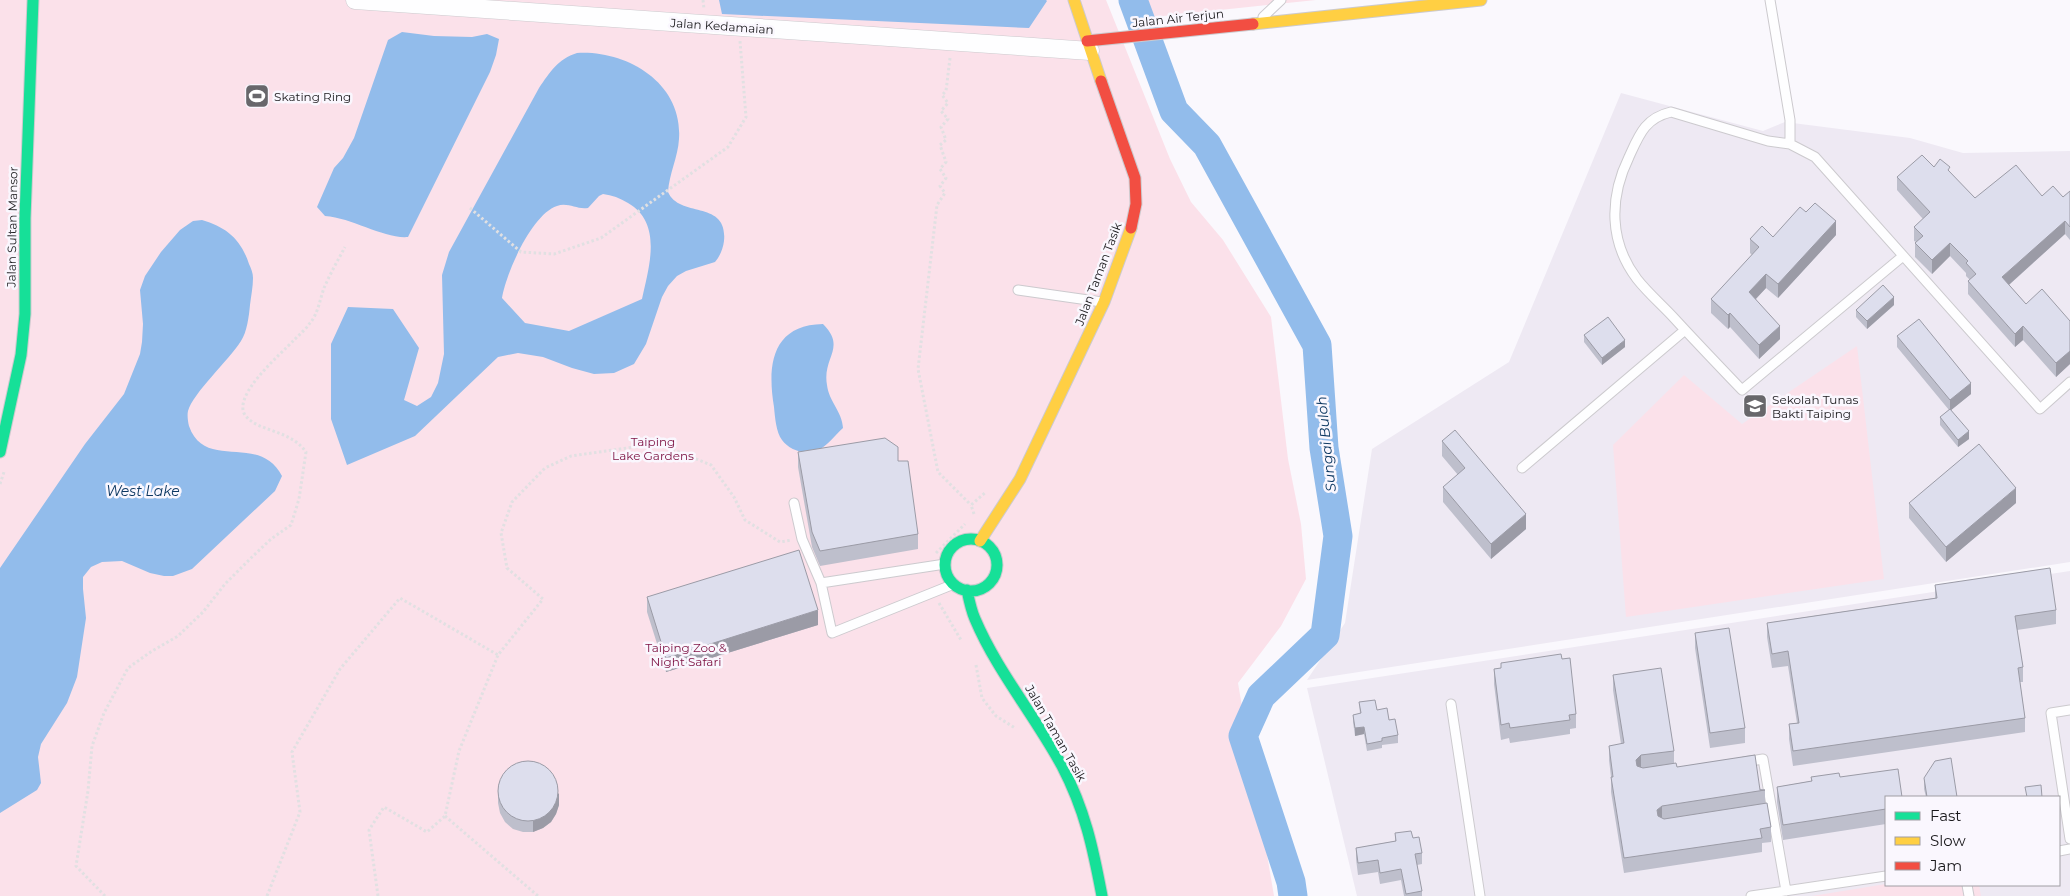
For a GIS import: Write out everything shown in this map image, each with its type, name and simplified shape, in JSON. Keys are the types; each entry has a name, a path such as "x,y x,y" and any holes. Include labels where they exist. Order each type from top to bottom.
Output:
{"street":[{"name":"Jalan Sultan Mansor","path":"0,452 22,355 25,314 25,218 33,0"},
{"name":"Jalan Kedamaian","path":"355,0 952,42 1088,46"},
{"name":"Jalan Taman Tasik","path":"980,541 1020,480 1104,302 1130,232 1136,204 1134,178 1074,0"},
{"name":"Jalan Air Terjun","path":"1088,46 1114,38 1481,0"},
{"path":"964,540 980,541 993,551 997,567 990,582 976,590 967,590 954,584 946,572 945,564 947,556 957,544 964,540"},
{"name":"Jalan Taman Tasik","path":"967,590 974,618 984,639 1061,765 1079,802 1092,842 1102,896"}],"lane":[{"path":"1256,23 1281,0"},
{"path":"1770,0 1790,120 1790,144"},
{"path":"1903,256 1742,390 1637,279 1623,256 1616,236 1613,212 1626,162 1646,124 1659,115 1671,112 1768,141 1790,144 1815,157 2040,409 2070,382"},
{"path":"1018,290 1104,302"},
{"path":"1522,468 1685,330"},
{"path":"794,503 802,539 821,583 832,633 954,584"},
{"path":"821,583 945,564"},
{"path":"1451,704 1480,896"},
{"path":"2070,710 2050,713 2070,839"},
{"path":"1735,763 1763,759 1768,811 1786,891"},
{"path":"1750,896 1885,876"}],"path":[{"path":"470,208 522,252 554,254 601,238 728,147 746,118 738,27"},
{"path":"952,42 946,91 942,95 948,103 942,110 948,119 941,127 946,140 940,145 946,162 940,169 946,178 940,186 945,193 937,205 918,369 938,472 971,505"},
{"path":"105,896 76,866 88,791 92,746 104,713 128,668 178,636 203,612 225,584 252,557 271,539 291,525 299,499 306,452 301,445 290,437 257,424 246,417 242,409 245,395 275,360 312,322 324,287 345,247"},
{"path":"378,896 369,830 384,807 427,832 445,816 458,751 498,655 543,599 507,568 502,533 512,502 545,468 571,456 641,446 662,445 711,465 734,496 745,520 780,542 792,540 796,549"},
{"path":"268,896 300,812 292,752 340,669 400,598 498,655"},
{"path":"445,816 538,896"}],"shaded area":[{"name":"Sekolah Tunas Bakti Taiping","path":"1621,93 1763,131 1785,122 1910,138 1963,153 2070,151 2070,562 1307,680 1345,623 1372,449 1509,362"},
{"path":"2070,571 2070,896 1357,896 1307,688"}],"green space":[{"name":"Taiping Lake Gardens","path":"0,0 1106,0 1170,159 1191,202 1223,240 1271,317 1288,459 1301,524 1306,579 1281,626 1238,683 1274,896 0,896"},
{"path":"1148,0 1316,0 1154,17"},
{"path":"1857,346 1884,579 1626,617 1613,445 1684,375 1742,424"},
{"path":"1885,884 1885,886 1979,886 1981,896 1812,896"}],"water":[{"path":"719,0 1047,1 1029,28 722,14"},
{"path":"402,32 434,36 472,37 487,34 499,39 490,72 408,237 389,235 346,220 325,216 317,207 334,168 343,158 354,138 388,40"},
{"path":"577,53 615,57 632,64 662,86 672,102 678,119 679,139 668,192 674,200 682,205 711,214 719,219 723,228 724,241 720,255 715,262 686,271 677,276 668,286 662,297 646,344 634,364 614,373 594,374 543,357 518,353 498,357 415,436 347,465 331,419 331,344 348,307 393,309 419,348 404,400 417,406 431,397 438,383 444,354 442,275 449,252 539,88 555,67","holes":["603,194 616,197 628,203 639,212 646,222 650,234 651,247 642,299 569,331 525,323 502,298 509,274 530,232 538,220 557,206 565,205 588,208"]},
{"name":"West Lake","path":"202,220 218,226 232,235 246,255 253,274 253,281 248,319 243,337 191,404 188,413 189,426 197,440 207,447 260,456 272,463 282,476 275,491 192,569 173,576 164,576 150,573 122,561 102,562 91,567 83,577 86,618 77,677 67,703 41,744 38,757 41,783 37,790 0,813 0,568 85,444 124,394 140,354 143,324 140,290 145,276 161,252 180,230 193,221"},
{"path":"823,324 830,332 833,340 832,353 826,375 828,391 840,416 843,428 823,447 815,451 804,452 789,447 778,433 772,391 773,363 777,350 783,340 793,331 806,326"}],"building":[{"path":"1922,155 1934,167 1940,159 1950,167 1948,170 1975,198 2016,165 2042,196 2053,186 2063,197 2070,191 2070,227 2065,221 2002,277 2026,304 2042,289 2070,321 2070,351 2056,363 2023,326 2015,334 1968,281 1976,274 1966,263 1968,261 1950,243 1932,260 1915,243 1923,236 1914,227 1930,212 1897,177"},
{"path":"1815,203 1836,221 1778,284 1766,274 1749,292 1780,326 1759,345 1730,313 1728,315 1711,299 1759,247 1750,239 1762,226 1773,237 1800,207 1806,212"},
{"path":"1883,285 1894,297 1867,321 1856,310"},
{"path":"1608,317 1625,340 1602,358 1584,335"},
{"path":"1919,319 1971,383 1950,400 1897,336"},
{"path":"1950,409 1969,431 1958,440 1940,417"},
{"path":"1455,430 1526,514 1491,544 1443,487 1465,468 1442,441"},
{"path":"885,438 898,447 898,461 908,461 918,534 820,551 812,532 798,452"},
{"path":"1979,444 2016,488 1946,547 1909,503"},
{"path":"799,550 818,610 666,658 647,597"},
{"path":"2050,568 2056,610 2015,616 2023,667 2018,668 2025,718 1793,751 1789,724 1799,723 1788,651 1772,654 1767,623 1937,598 1935,585"},
{"path":"1729,628 1745,728 1710,733 1695,633"},
{"path":"1561,654 1562,659 1570,658 1576,714 1569,715 1570,720 1510,728 1509,723 1501,725 1494,669 1501,668 1501,663"},
{"path":"1661,668 1674,751 1641,755 1636,760 1637,766 1643,768 1676,763 1677,767 1755,755 1760,790 1765,790 1662,806 1657,810 1658,816 1664,819 1767,803 1771,827 1760,829 1762,838 1624,858 1611,777 1613,777 1609,746 1624,743 1613,675"},
{"path":"1375,700 1377,710 1387,708 1389,720 1395,719 1398,735 1382,738 1382,741 1367,744 1364,727 1355,728 1353,715 1361,713 1359,702"},
{"path":"1951,758 1957,796 1927,796 1924,778 1935,761"},
{"path":"522,761 534,761 545,766 553,774 558,785 556,803 545,816 534,821 522,821 511,816 503,808 498,797 498,785 503,774 511,766"},
{"path":"1898,769 1902,796 1885,796 1885,809 1783,825 1777,787 1812,781 1811,777 1839,773 1840,777"},
{"path":"2041,785 2042,796 2027,796 2025,787"},
{"path":"1411,831 1413,838 1419,837 1422,853 1415,854 1422,891 1406,894 1401,869 1380,873 1378,860 1358,863 1356,848 1396,841 1395,833"}],"waterway":[{"name":"Sungai Buloh","path":"1133,0 1174,111 1207,145 1317,345 1324,448 1338,536 1325,635 1261,696 1243,736 1291,882 1293,896"}],"traffic: fast":[{"path":"0,452 21,355 25,314 25,218 33,0"},
{"path":"971,539 981,541 989,547 995,555 997,565 995,575 989,583 981,589 971,591 961,589 953,583 947,575 945,565 947,555 953,547 961,541 971,539"},
{"path":"967,590 972,612 994,657 1051,747 1070,782 1087,830 1102,896"}],"traffic: slow":[{"path":"1074,0 1101,81"},
{"path":"1253,24 1481,0"},
{"path":"980,541 1020,479 1104,302 1131,228"}],"traffic: jam":[{"path":"1087,41 1253,24"},
{"path":"1101,81 1135,178 1136,204 1131,228"}],"place":[{"name":"Skating Ring","path":"257,96"},
{"name":"Sekolah Tunas Bakti Taiping","path":"1755,406"}],"park label":[{"name":"Taiping Zoo & Night Safari","path":"686,654"}]}
